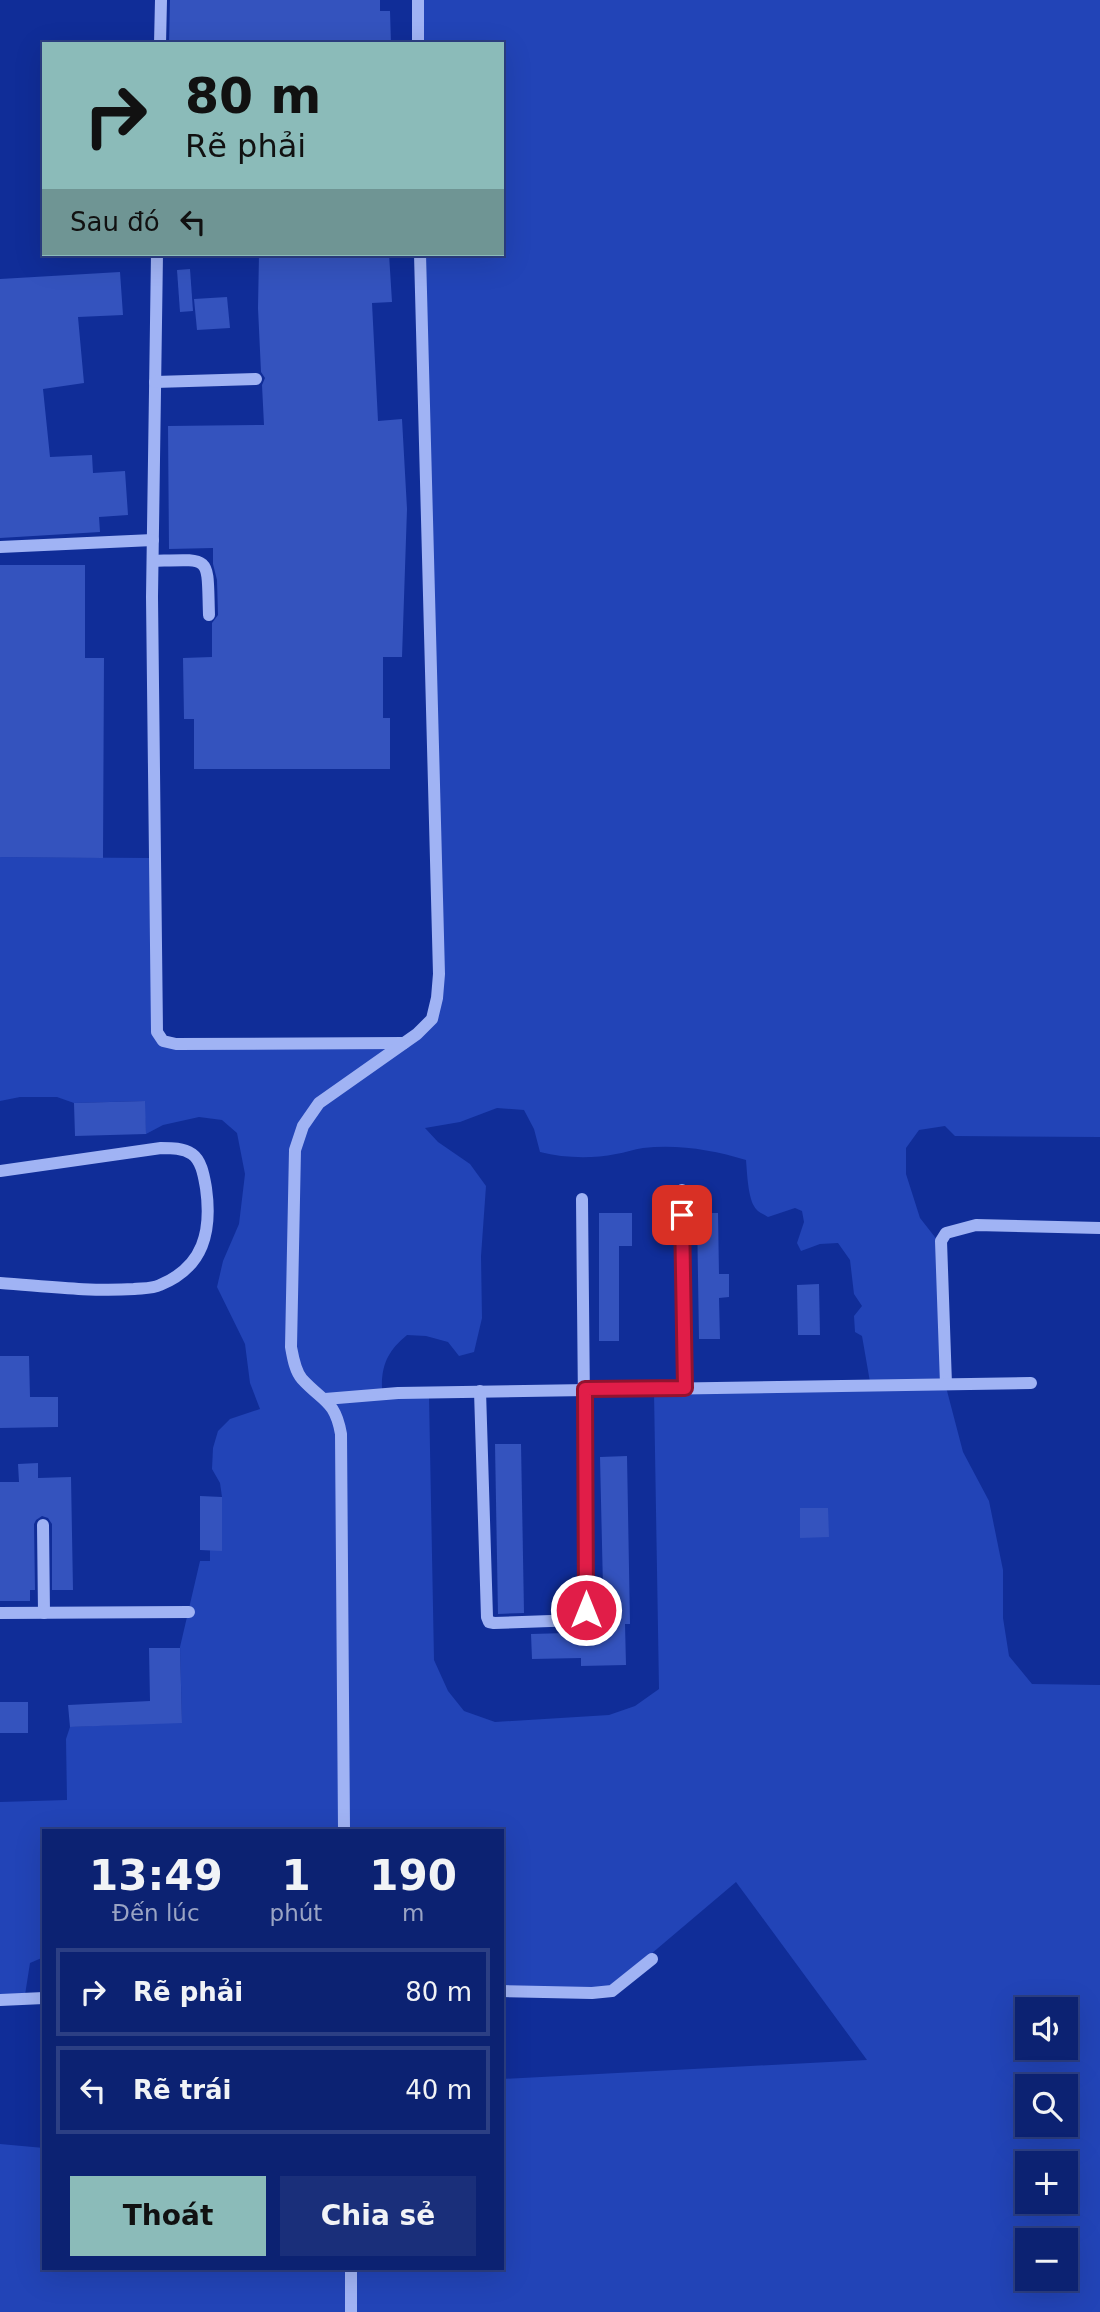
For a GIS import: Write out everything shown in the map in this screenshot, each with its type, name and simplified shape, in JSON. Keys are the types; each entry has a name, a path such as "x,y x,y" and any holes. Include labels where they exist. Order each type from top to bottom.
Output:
{"street":[{"path":"160,42 161,0"},
{"path":"418,0 418,42"},
{"path":"157,256 153,561 157,1032 163,1041 176,1044 404,1043"},
{"path":"344,1829 341,1434 334,1409 301,1378 290,1347 295,1150 303,1126 319,1104 404,1043 432,1019 437,998 439,974 420,256"},
{"path":"155,382 256,379"},
{"path":"0,547 153,540"},
{"path":"153,561 197,559 204,564 208,573 209,615"},
{"path":"0,1171 177,1148 193,1154 201,1166 208,1217 207,1234 200,1250 177,1276 158,1287 117,1290 0,1283"},
{"path":"682,1190 685,1388"},
{"path":"480,1391 489,1622 579,1620 586,1610 582,1199"},
{"path":"946,1384 941,1241 946,1233 976,1225 1100,1228"},
{"path":"325,1399 368,1394 480,1391 1031,1383"},
{"path":"43,1525 44,1613"},
{"path":"0,1613 189,1612"},
{"path":"504,1991 612,1991 652,1959"},
{"path":"0,2000 42,1998"},
{"path":"351,2270 351,2312"}],"shaded area":[{"path":"422,0 1100,0 1100,1137 955,1136 945,1126 919,1130 906,1148 906,1174 920,1218 938,1241 942,1380 870,1382 862,1336 855,1332 854,1316 862,1306 854,1294 850,1260 838,1243 820,1244 801,1251 797,1243 804,1222 802,1211 795,1208 768,1217 756,1209 750,1196 746,1160 682,1147 643,1148 597,1157 549,1154 540,1152 534,1129 524,1110 497,1108 460,1122 425,1128 438,1142 470,1164 486,1186 481,1256 482,1318 474,1352 459,1356 448,1342 426,1336 407,1335 387,1358 382,1389 327,1394 304,1376 295,1347 299,1151 307,1128 322,1107 435,1021 424,256 504,256 504,42 422,42"},
{"path":"0,857 151,858 160,1045 392,1047 300,1124 287,1349 330,1410 337,1435 340,1829 42,1829 42,1958 30,1963 25,1995 0,1996 0,1802 67,1800 66,1739 70,1727 182,1722 180,1647 200,1561 210,1561 210,1550 222,1550 222,1497 220,1483 212,1469 213,1448 218,1431 230,1419 260,1409 250,1383 245,1344 217,1287 223,1261 239,1224 245,1174 237,1133 222,1120 199,1117 163,1125 146,1134 144,1101 74,1103 57,1097 20,1097 0,1101"},
{"path":"946,1387 963,1452 989,1501 1003,1570 1003,1618 1009,1656 1032,1684 1100,1685 1100,2312 355,2312 355,2270 504,2270 504,2079 867,2060 736,1882 612,1987 504,1987 504,1829 348,1829 344,1435 333,1401 429,1396 434,1660 448,1691 464,1711 495,1722 609,1715 635,1706 659,1689 654,1392"},
{"path":"0,2144 42,2148 42,2270 347,2270 348,2312 0,2312"}],"building":[{"path":"170,0 380,0 380,11 390,11 391,42 169,42"},
{"path":"259,256 389,256 392,302 372,303 378,421 402,419 407,509 402,657 383,657 383,718 390,718 390,769 194,769 194,719 184,719 183,658 212,657 212,623 218,615 217,580 213,548 169,549 168,426 264,425 262,385 265,378 261,372"},
{"path":"190,269 193,311 180,312 177,270"},
{"path":"120,272 123,315 78,317 84,383 43,389 50,457 92,455 93,473 125,471 128,515 99,517 100,532 0,538 0,279"},
{"path":"227,297 230,328 197,330 194,299"},
{"path":"0,565 85,565 85,658 104,658 103,858 0,857"},
{"path":"145,1101 146,1134 75,1136 74,1103"},
{"path":"599,1213 632,1213 632,1246 619,1246 619,1341 599,1341"},
{"path":"697,1213 718,1213 719,1274 729,1274 729,1297 719,1298 720,1339 699,1339"},
{"path":"819,1284 820,1335 798,1335 797,1285"},
{"path":"0,1356 29,1356 30,1397 58,1397 58,1427 0,1428"},
{"path":"495,1444 521,1444 524,1613 498,1614"},
{"path":"627,1456 630,1624 625,1624 626,1665 581,1666 581,1658 532,1659 531,1634 604,1632 600,1457"},
{"path":"38,1463 38,1478 71,1477 73,1590 52,1590 52,1524 48,1518 42,1516 34,1524 35,1590 30,1590 30,1601 0,1601 0,1482 19,1482 18,1464"},
{"path":"200,1496 222,1497 222,1551 200,1550"},
{"path":"800,1508 828,1508 829,1537 800,1538"},
{"path":"149,1648 180,1648 182,1723 70,1727 68,1705 150,1701"},
{"path":"0,1702 28,1702 28,1733 0,1733"}],"route":[{"path":"586,1610 585,1389 685,1388 682,1215"}]}
